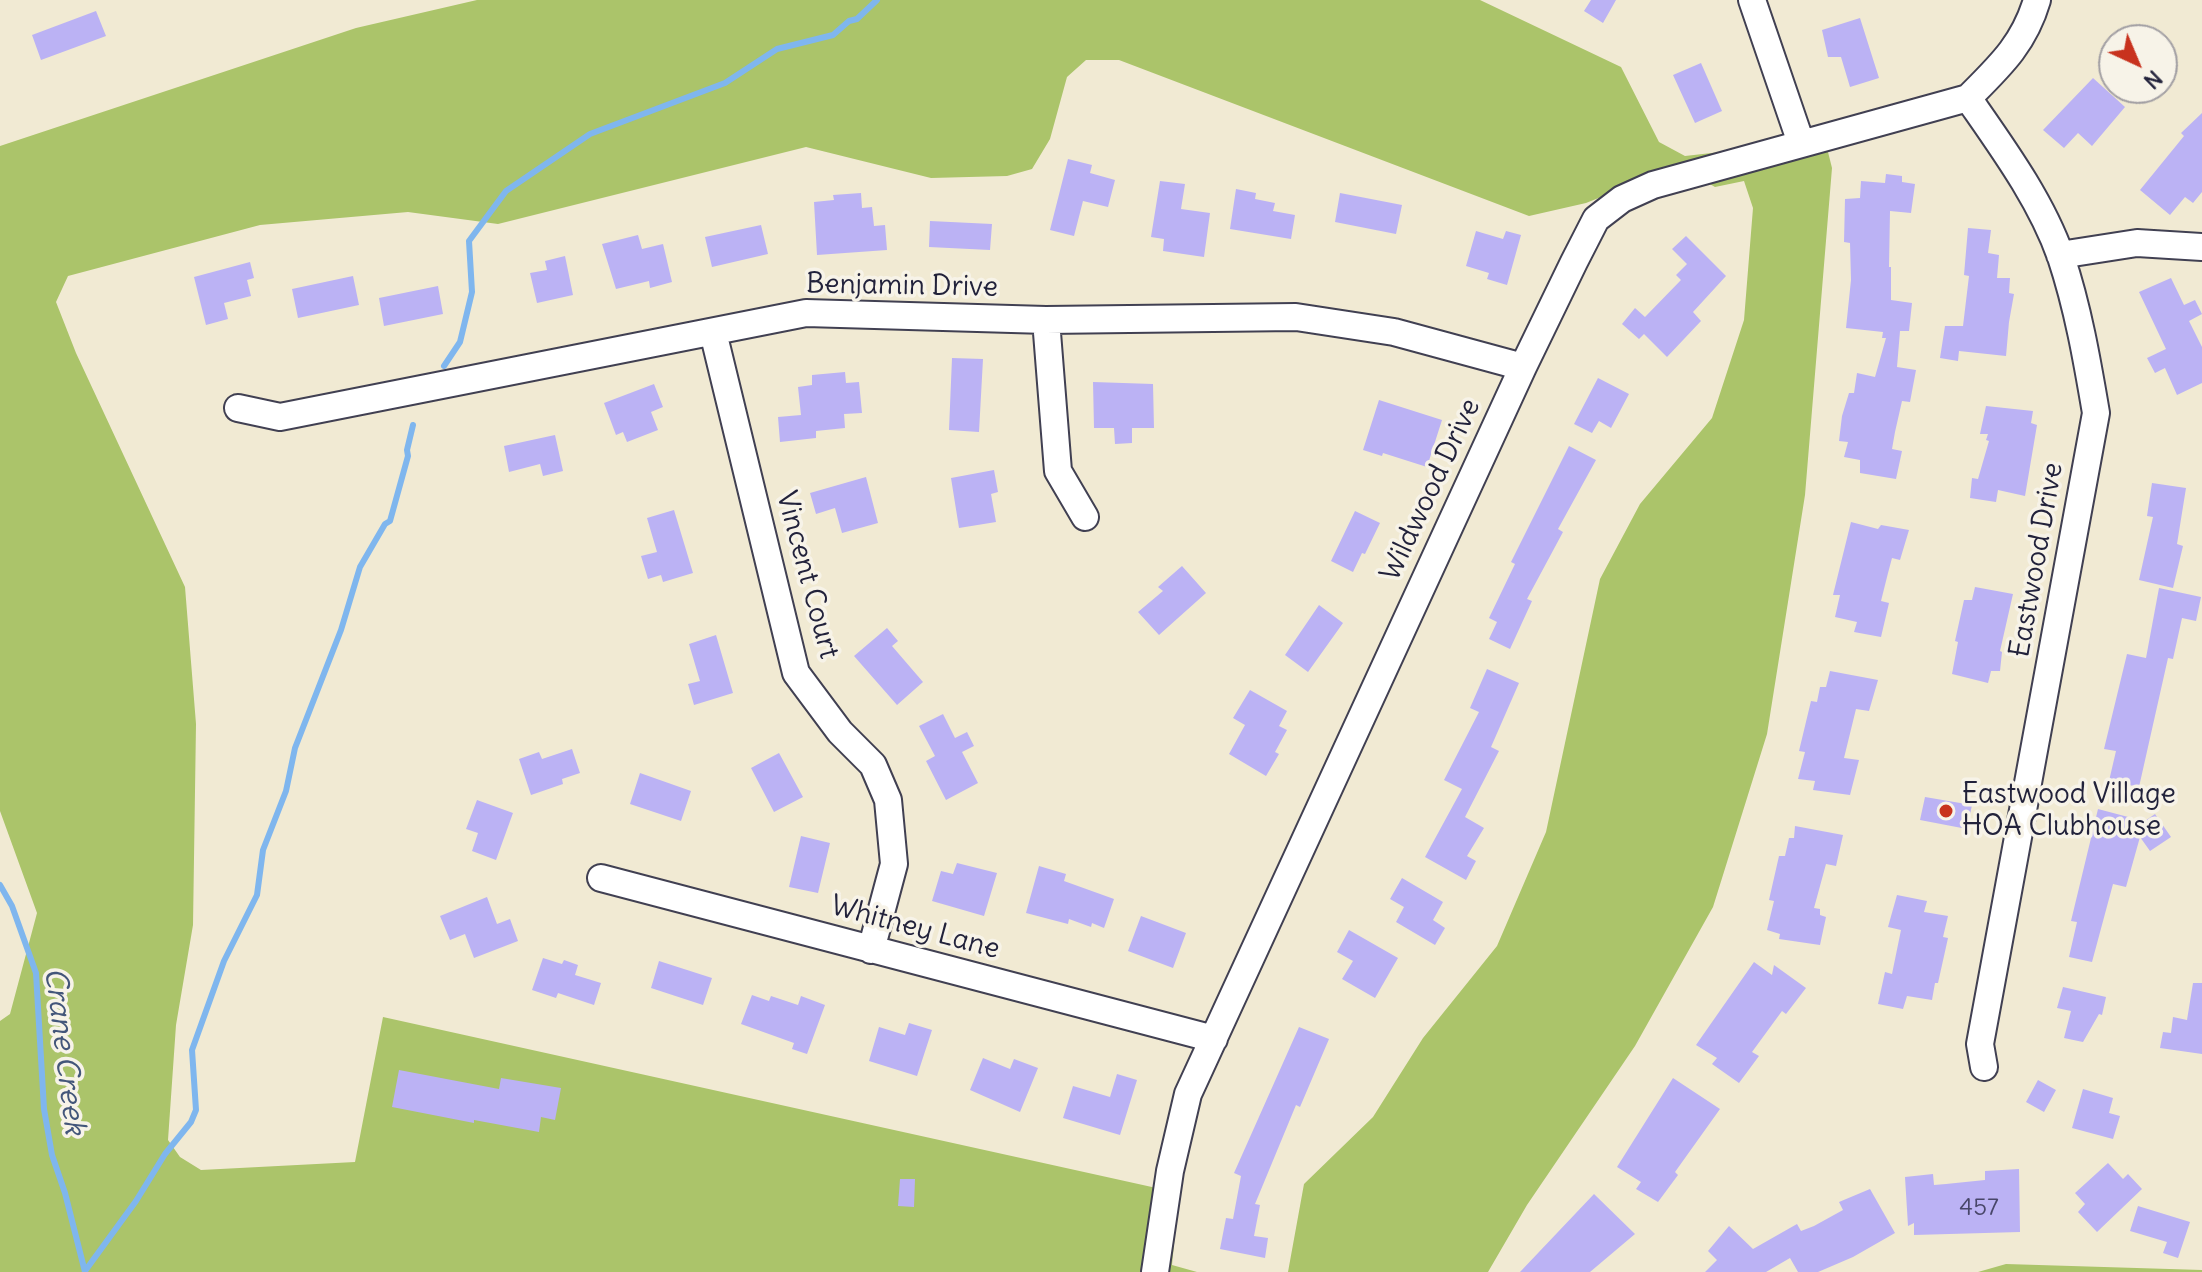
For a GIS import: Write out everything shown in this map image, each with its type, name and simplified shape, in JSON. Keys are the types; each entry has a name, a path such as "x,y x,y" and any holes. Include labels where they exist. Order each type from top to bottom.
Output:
{"street":[{"path":"1752,0 1801,143"},
{"name":"Wildwood Drive","path":"1155,1272 1170,1171 1188,1094 1523,367 1596,219 1622,199 1653,185 1968,98 2000,66 2028,28 2037,0"},
{"name":"Eastwood Drive","path":"1968,98 2042,215 2060,255 2081,328 2096,413 1980,1044 1983,1063"},
{"path":"2060,255 2137,243 2202,247"},
{"name":"Benjamin Drive","path":"238,408 280,417 806,313 1046,320 1296,317 1394,332 1523,367"},
{"path":"1046,320 1058,471 1085,517"},
{"name":"Vincent Court","path":"713,332 796,673 840,732 873,765 888,800 894,864 871,950"},
{"name":"Whitney Lane","path":"601,878 1214,1039"}],"green space":[{"path":"477,0 1480,0 1621,67 1659,142 1685,156 1738,150 1780,163 1827,148 1832,168 1805,495 1767,734 1713,907 1635,1046 1527,1205 1488,1272 1288,1272 1304,1184 1373,1117 1423,1038 1497,946 1546,832 1600,579 1640,504 1712,418 1744,320 1753,208 1744,181 1715,187 1679,166 1586,203 1529,216 1119,60 1086,60 1067,77 1050,139 1032,169 1007,176 931,178 806,147 498,224 408,212 260,225 68,276 56,302 76,353 185,587 196,724 193,925 176,1025 168,1140 180,1157 201,1170 355,1162 383,1017 1179,1193 1172,1265 1197,1272 0,1272 0,1021 10,1014 37,913 0,811 0,146 356,28"},
{"path":"2006,1264 2202,1270 2202,1272 1978,1272"}],"building":[{"path":"1591,0 1616,0 1603,23 1584,11"},
{"path":"96,11 106,36 41,60 32,35"},
{"path":"1860,18 1879,78 1850,87 1841,57 1828,57 1822,30"},
{"path":"1701,63 1722,111 1695,123 1673,75"},
{"path":"2093,78 2098,83 2098,104 2122,104 2125,107 2092,146 2078,133 2064,148 2043,130"},
{"path":"2202,113 2202,192 2193,203 2185,197 2170,215 2140,190 2184,136 2181,133"},
{"path":"1068,159 1092,165 1090,173 1115,180 1108,207 1083,201 1074,236 1050,230"},
{"path":"1886,174 1902,176 1902,182 1915,184 1911,213 1890,211 1891,300 1912,303 1909,331 1900,331 1897,367 1916,370 1910,402 1902,401 1895,432 1892,449 1902,451 1896,479 1860,473 1860,460 1844,457 1848,442 1839,441 1842,416 1849,393 1854,393 1857,373 1875,377 1886,338 1882,338 1883,332 1846,328 1851,280 1850,243 1844,242 1845,199 1860,198 1861,181 1885,183"},
{"path":"1160,181 1185,184 1181,209 1210,213 1204,257 1163,251 1164,239 1151,237"},
{"path":"1236,189 1256,193 1255,199 1275,203 1273,211 1295,215 1291,239 1230,229"},
{"path":"861,193 862,208 872,207 874,226 885,225 887,250 817,255 814,202 834,200 833,195"},
{"path":"1340,193 1402,205 1396,234 1335,222"},
{"path":"930,221 992,224 990,250 929,247"},
{"path":"761,225 768,254 712,267 705,237"},
{"path":"1968,228 1991,230 1988,253 1999,255 1997,278 2010,278 2009,293 2014,294 2006,356 1959,351 1958,361 1940,358 1945,326 1963,326 1969,276 1964,275"},
{"path":"1476,231 1503,239 1506,231 1521,235 1507,285 1487,279 1489,273 1466,266"},
{"path":"638,235 642,249 663,244 672,282 650,288 649,281 616,289 602,244"},
{"path":"1686,236 1726,276 1693,312 1701,321 1667,357 1644,334 1639,339 1622,324 1635,308 1645,317 1681,280 1676,275 1687,264 1672,249"},
{"path":"565,256 573,295 537,303 530,273 547,270 545,261"},
{"path":"250,262 254,278 247,280 251,296 224,303 228,319 206,325 194,277"},
{"path":"353,276 359,305 298,318 292,289"},
{"path":"2171,278 2184,305 2195,300 2202,314 2189,321 2202,347 2202,383 2177,395 2165,368 2155,373 2147,358 2166,349 2139,292"},
{"path":"438,286 443,314 384,326 379,298"},
{"path":"952,358 983,359 979,432 949,430"},
{"path":"845,372 846,383 859,382 862,413 844,414 845,428 816,431 816,438 780,442 778,417 801,415 798,387 812,385 812,375"},
{"path":"1598,378 1629,394 1611,428 1599,421 1592,433 1574,424"},
{"path":"1093,382 1153,384 1154,428 1132,428 1132,443 1115,444 1114,428 1094,428"},
{"path":"654,384 663,407 651,412 658,430 627,442 623,432 616,435 604,403"},
{"path":"1379,400 1442,420 1427,467 1363,450"},
{"path":"1986,406 2033,411 2031,423 2037,425 2025,496 1998,490 1996,502 1970,498 1972,478 1978,479 1989,441 1986,440 1988,434 1980,434"},
{"path":"555,435 563,471 543,476 540,464 509,472 504,446"},
{"path":"1569,446 1596,460 1558,529 1563,532 1527,599 1532,601 1510,649 1489,639 1497,622 1489,618 1515,564 1511,562"},
{"path":"994,470 998,492 991,494 996,522 959,528 951,478"},
{"path":"866,477 878,523 842,533 835,508 816,514 810,493"},
{"path":"2152,483 2186,488 2177,544 2183,546 2173,588 2139,580 2153,517 2147,516"},
{"path":"674,510 693,573 663,582 661,575 648,579 641,556 657,552 647,518"},
{"path":"1355,511 1380,523 1353,572 1331,561"},
{"path":"1851,522 1878,529 1881,525 1909,530 1900,560 1892,558 1888,573 1881,601 1889,603 1881,637 1854,632 1857,622 1835,617 1840,595 1833,595"},
{"path":"1182,566 1206,593 1159,635 1138,612 1163,591 1158,587"},
{"path":"1975,587 2013,594 2000,651 2000,671 1991,671 1988,683 1952,674 1964,600 1972,600"},
{"path":"2159,588 2201,597 2196,621 2182,618 2173,659 2168,658 2139,787 2109,781 2116,751 2104,749 2127,654 2146,658"},
{"path":"1319,605 1343,623 1308,672 1285,655"},
{"path":"887,628 898,641 892,646 923,682 897,705 854,656"},
{"path":"716,635 733,693 694,705 688,684 700,681 689,644"},
{"path":"1487,669 1519,683 1491,747 1499,751 1465,817 1484,828 1467,856 1476,861 1466,880 1425,857 1462,789 1444,780 1479,712 1470,708"},
{"path":"1830,671 1878,680 1869,711 1856,709 1844,758 1859,760 1850,795 1813,790 1815,781 1798,779 1805,752 1799,751 1811,701 1817,702 1820,687 1826,687"},
{"path":"1250,690 1287,711 1279,726 1287,730 1275,752 1279,754 1266,776 1229,754 1245,725 1233,718"},
{"path":"943,714 955,738 967,732 974,746 962,752 978,783 946,800 926,761 935,756 919,726"},
{"path":"572,749 580,773 562,779 563,784 531,795 519,759 539,752 542,759"},
{"path":"779,753 803,797 774,812 751,768"},
{"path":"640,773 691,791 681,821 630,804"},
{"name":"Eastwood Village HOA Clubhouse","path":"1925,797 1972,805 1967,829 1920,820"},
{"path":"477,800 513,813 496,860 472,851 478,833 466,829"},
{"path":"2098,809 2132,818 2129,832 2155,814 2171,837 2150,851 2140,837 2126,887 2113,884 2092,962 2069,957 2077,922 2071,921"},
{"path":"1795,826 1843,835 1836,866 1826,864 1814,908 1820,909 1820,915 1826,917 1820,945 1779,939 1780,934 1767,930 1774,901 1769,900 1779,856 1785,856 1789,838 1794,838"},
{"path":"801,836 830,843 818,893 789,887"},
{"path":"957,863 997,873 984,916 932,901 941,871 953,874"},
{"path":"1039,866 1066,874 1064,881 1114,899 1104,928 1069,919 1068,924 1026,913"},
{"path":"1402,878 1443,902 1433,920 1445,928 1435,945 1396,922 1404,907 1390,899"},
{"path":"1897,895 1927,901 1924,912 1948,916 1943,937 1948,938 1932,1000 1907,996 1903,1009 1878,1004 1885,972 1892,974 1901,930 1888,927"},
{"path":"487,897 497,924 510,919 518,941 474,958 465,934 450,940 440,916"},
{"path":"1141,916 1186,933 1173,968 1128,951"},
{"path":"1349,930 1398,958 1375,998 1342,979 1353,961 1337,952"},
{"path":"543,958 578,965 575,975 601,983 594,1005 558,993 556,998 532,990"},
{"path":"659,961 712,978 703,1005 651,988"},
{"path":"1754,962 1772,975 1774,965 1806,988 1786,1014 1782,1011 1752,1052 1759,1056 1739,1083 1712,1064 1717,1058 1696,1045"},
{"path":"2193,983 2202,983 2202,1054 2160,1048 2163,1032 2171,1033 2173,1017 2187,1020"},
{"path":"2063,987 2106,997 2102,1015 2099,1014 2083,1042 2064,1038 2071,1011 2057,1008"},
{"path":"752,995 769,1001 771,996 798,1005 801,996 825,1005 807,1054 792,1049 794,1043 741,1024"},
{"path":"909,1023 932,1030 917,1076 869,1061 879,1027 905,1035"},
{"path":"1299,1027 1329,1039 1300,1107 1296,1105 1255,1204 1260,1205 1254,1236 1268,1238 1265,1258 1220,1249 1226,1218 1233,1219 1241,1176 1234,1173"},
{"path":"983,1058 1010,1069 1014,1059 1038,1068 1020,1112 970,1090"},
{"path":"399,1070 499,1089 501,1078 561,1088 555,1120 541,1117 539,1132 392,1107"},
{"path":"1117,1074 1137,1080 1120,1135 1063,1118 1073,1086 1110,1097"},
{"path":"1673,1078 1720,1109 1675,1172 1678,1175 1658,1202 1636,1189 1641,1182 1617,1167"},
{"path":"2038,1080 2056,1090 2044,1112 2026,1102"},
{"path":"2083,1089 2113,1098 2109,1113 2120,1116 2113,1139 2072,1128"},
{"path":"2108,1163 2123,1179 2128,1174 2142,1189 2097,1232 2078,1212 2085,1204 2075,1193"},
{"path":"2019,1169 2020,1232 1914,1235 1914,1223 1908,1226 1905,1177 1933,1174 1934,1185 1985,1180 1985,1171"},
{"path":"900,1179 915,1179 914,1207 898,1206"},
{"path":"1870,1189 1895,1233 1853,1257 1818,1272 1798,1272 1790,1258 1766,1272 1705,1272 1717,1260 1708,1251 1729,1226 1753,1249 1797,1224 1801,1231 1814,1226 1843,1210 1839,1202"},
{"path":"1594,1194 1635,1234 1590,1272 1520,1272"},
{"path":"2138,1206 2190,1222 2178,1258 2163,1253 2167,1242 2130,1231"}],"waterway":[{"path":"444,366 460,342 472,292 469,241 506,191 590,134 725,83 777,49 833,35 849,21 857,19 877,0"},
{"path":"85,1271 136,1201 165,1154 191,1122 196,1110 192,1050 224,961 257,895 263,850 286,791 295,748 341,630 360,567 385,524 390,521 413,425"},
{"name":"Crane Creek","path":"0,885 12,906 36,973 44,1109 52,1155 85,1272"}],"place":[{"name":"Eastwood Village HOA Clubhouse","path":"1946,811"}]}
